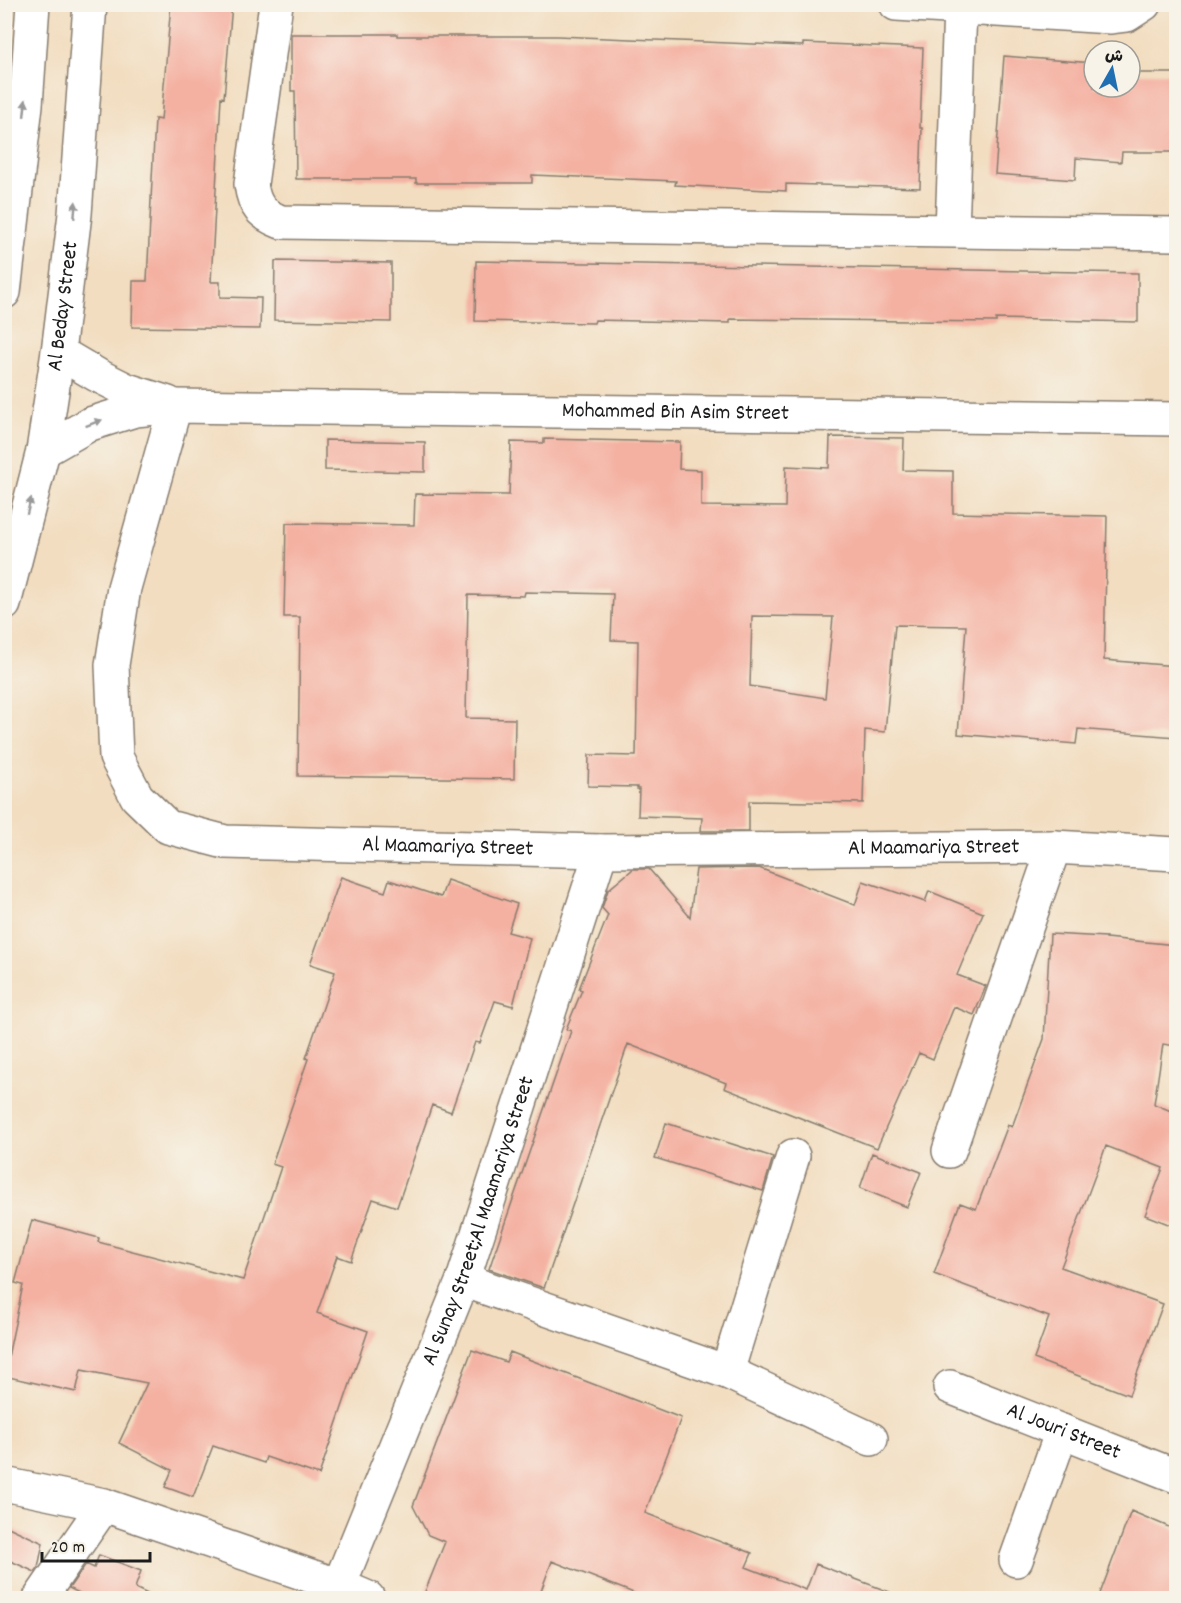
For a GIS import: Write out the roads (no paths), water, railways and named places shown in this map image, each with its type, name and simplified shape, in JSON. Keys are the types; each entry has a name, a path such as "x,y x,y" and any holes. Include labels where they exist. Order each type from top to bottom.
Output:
{"main road":[{"path":"4,292 26,105 33,4"},
{"name":"Al Beday Street","path":"4,604 43,451 58,352 75,214 90,4"},
{"path":"276,4 251,184 253,197 259,208 268,217 281,222 1176,234"},
{"path":"896,4 1111,17 1127,15 1144,4"},
{"path":"952,231 960,8"},
{"name":"Mohammed Bin Asim Street","path":"58,352 127,390 175,406"},
{"path":"1176,405 1176,419"},
{"name":"Mohammed Bin Asim Street","path":"43,451 90,424 135,410 175,406 1176,419"},
{"name":"Al Maamariya Street","path":"175,406 124,588 112,664 116,757 137,797 168,827 225,842 601,851 1054,847 1176,854"},
{"path":"949,1151 1054,847"},
{"name":"Al Sunay Street;Al Maamariya Street","path":"348,1594 463,1280 601,851"},
{"path":"727,1372 793,1156"},
{"path":"463,1280 727,1372 871,1438"},
{"name":"Al Jouri Street","path":"950,1387 1176,1476"},
{"path":"1016,1560 1062,1431"},
{"path":"4,1484 104,1505 348,1594"},
{"path":"40,1599 104,1505"}]}
